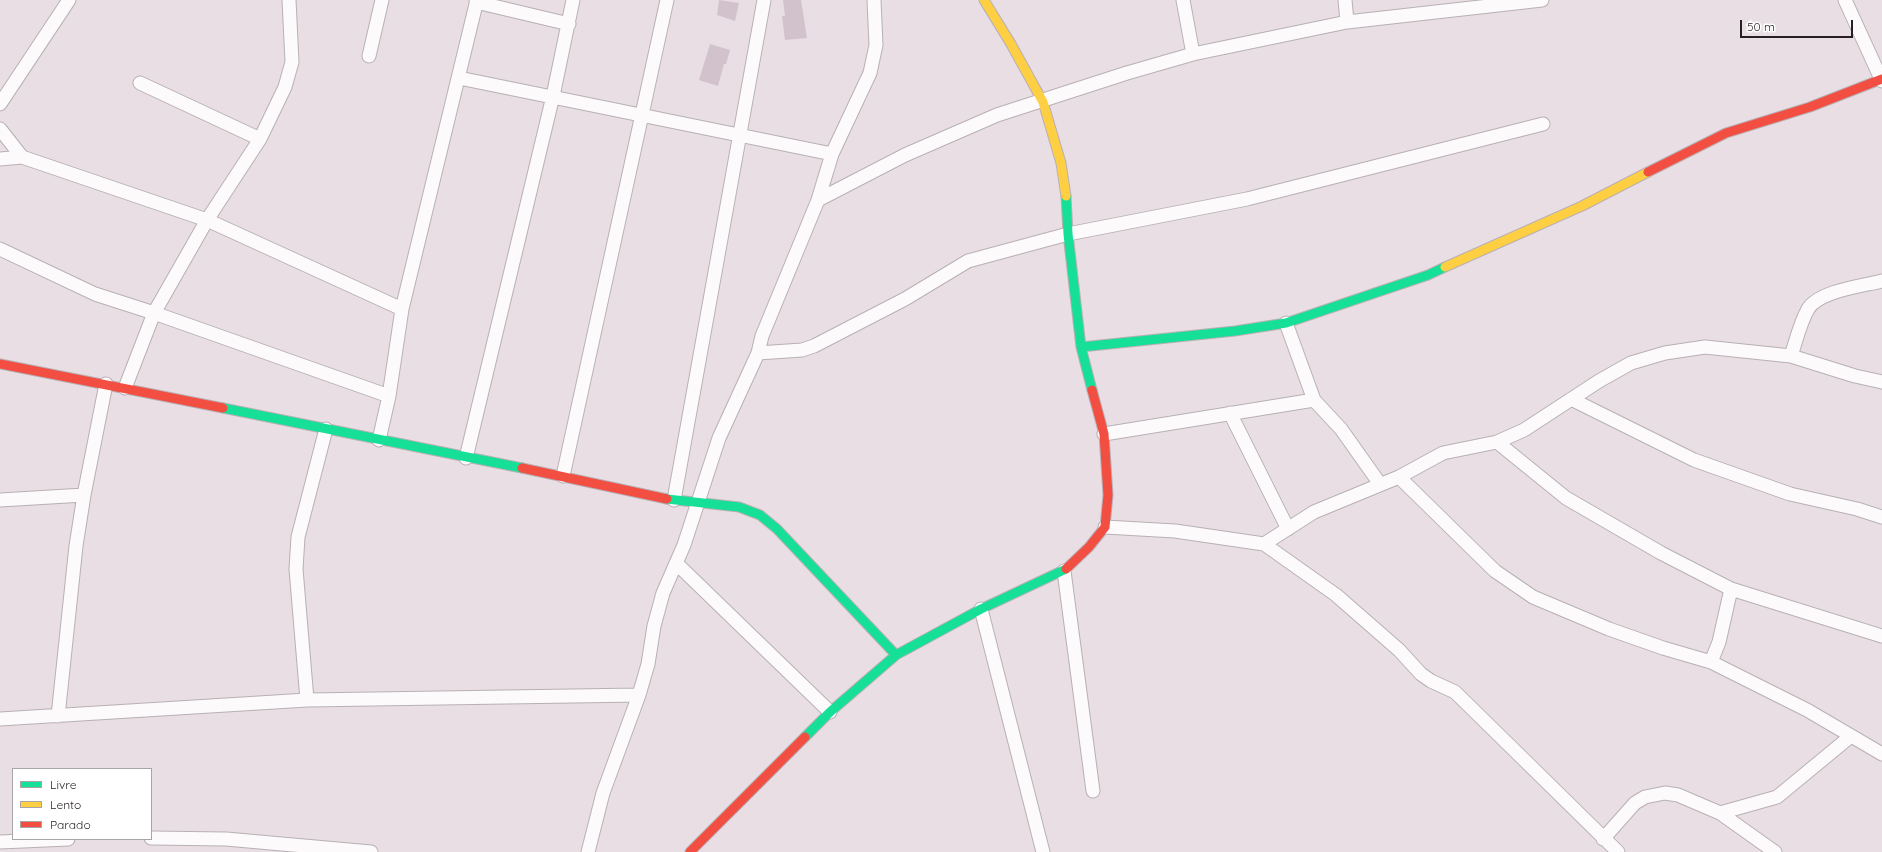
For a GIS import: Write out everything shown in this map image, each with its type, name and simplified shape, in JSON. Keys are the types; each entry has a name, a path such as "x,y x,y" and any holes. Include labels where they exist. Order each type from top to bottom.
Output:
{"street":[{"path":"1,101 69,0"},
{"path":"125,388 154,312 207,220 260,139 286,87 292,62 289,0"},
{"path":"369,56 382,0"},
{"path":"466,458 553,96 574,0"},
{"path":"563,476 667,0"},
{"path":"674,500 738,136 764,0"},
{"path":"588,852 603,793 639,695 648,664 654,626 663,593 684,544 719,438 758,353 762,336 818,200 832,154 870,73 876,45 874,0"},
{"path":"690,852 830,712 896,655 981,609 1064,571 1089,547 1105,527 1108,495 1104,434 1081,347 1068,234 1065,187 1061,163 1043,102 1011,44 984,0"},
{"path":"1183,0 1194,54"},
{"path":"1345,0 1347,22"},
{"path":"818,200 912,152 998,115 1043,102 1127,73 1194,54 1347,22 1542,0"},
{"path":"1081,347 1235,331 1286,323 1428,275 1582,206 1726,133 1810,107 1882,80 1845,0"},
{"path":"379,440 389,396 402,309 459,78 476,1 569,24"},
{"path":"459,78 832,154"},
{"path":"140,83 260,139"},
{"path":"758,353 802,350 814,346 904,299 968,261 1068,234 1247,199 1543,124"},
{"path":"0,129 22,157"},
{"path":"0,159 22,157 207,220 402,309"},
{"path":"0,249 95,294 154,312 389,396"},
{"path":"1791,356 1808,309 1818,299 1849,289 1882,281"},
{"path":"1286,323 1314,400 1341,429 1380,484"},
{"path":"1264,544 1314,512 1399,477 1443,453 1497,442 1524,430 1571,399 1631,363 1665,353 1705,347 1791,356 1855,376 1882,382"},
{"path":"0,364 106,384 466,458 563,476 674,500 739,507 760,515 778,529 896,655"},
{"path":"58,716 76,546 84,495 106,384"},
{"path":"1571,399 1694,460 1790,494 1857,509 1882,517"},
{"path":"1104,434 1314,400"},
{"path":"1230,413 1288,529"},
{"path":"307,700 296,569 298,537 326,429"},
{"path":"1497,442 1566,498 1661,553 1731,589 1882,636"},
{"path":"1399,477 1495,571 1534,597 1609,629 1663,648 1711,662 1807,710 1882,754"},
{"path":"0,500 84,495"},
{"path":"1105,527 1175,531 1264,544 1336,595 1399,650 1421,674 1431,681 1455,692 1603,839 1618,852"},
{"path":"676,563 830,712"},
{"path":"1064,571 1093,791"},
{"path":"1711,662 1719,642 1731,589"},
{"path":"981,609 1043,852"},
{"path":"0,719 307,700 639,695"},
{"path":"1720,813 1777,797 1851,736"},
{"path":"1603,839 1635,803 1645,797 1665,793 1678,795 1720,813 1775,852"},
{"path":"152,838 226,839 371,852"},
{"path":"0,842 45,840"}],"building":[{"path":"719,0 739,3 735,21 717,15"},
{"path":"783,0 801,0 807,38 785,40 782,16 785,16"},
{"path":"710,44 730,50 726,64 724,64 718,86 699,80"}],"traffic: fast":[{"path":"1066,196 1068,234 1081,347 1092,390"},
{"path":"1081,347 1235,331 1286,323 1428,275 1445,267"},
{"path":"223,408 522,468"},
{"path":"667,499 739,507 760,515 777,529 896,655"},
{"path":"805,737 830,712 896,655 981,609 1066,569"}],"traffic: slow":[{"path":"984,0 1011,44 1043,102 1061,163 1066,196"},
{"path":"1445,267 1582,206 1648,172"}],"traffic: jam":[{"path":"1648,172 1726,133 1810,107 1882,79"},
{"path":"0,364 223,408"},
{"path":"1066,569 1089,547 1105,527 1108,495 1104,434 1092,390"},
{"path":"522,468 667,499"},
{"path":"690,852 805,737"}]}
